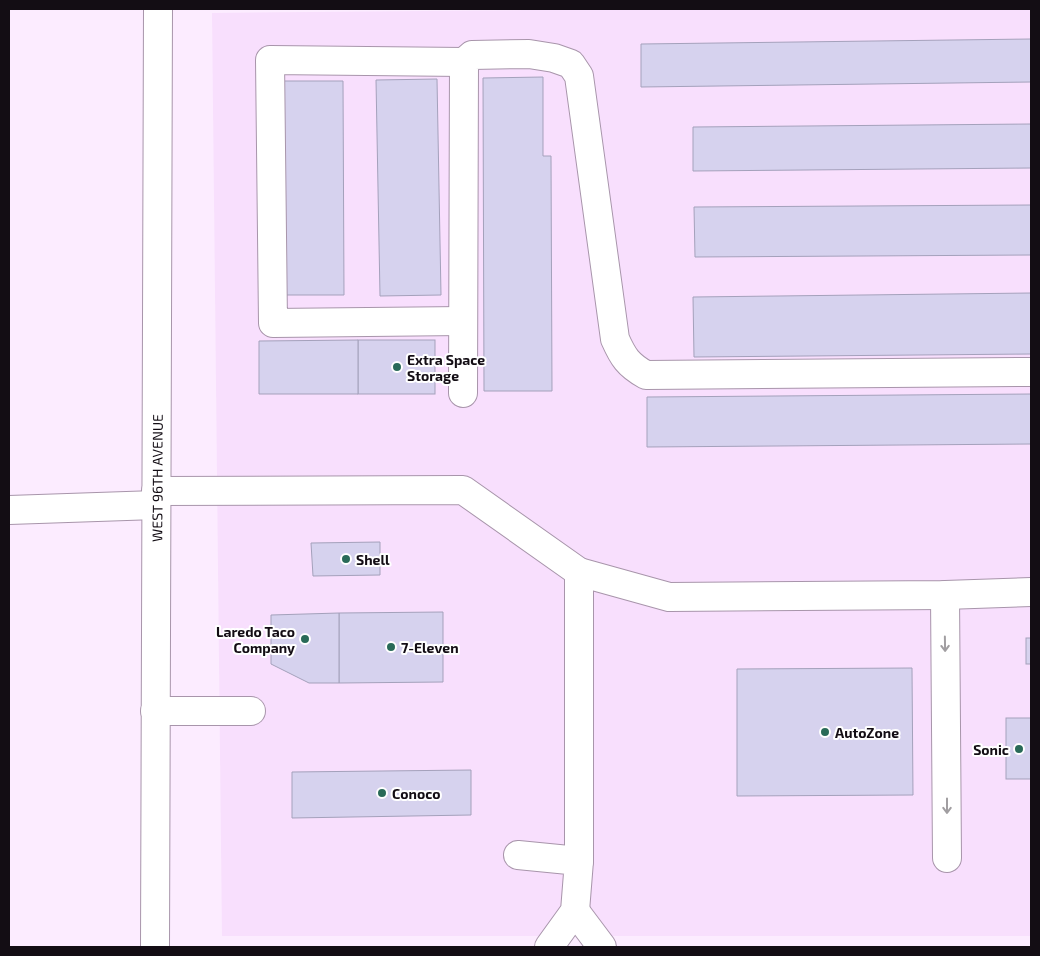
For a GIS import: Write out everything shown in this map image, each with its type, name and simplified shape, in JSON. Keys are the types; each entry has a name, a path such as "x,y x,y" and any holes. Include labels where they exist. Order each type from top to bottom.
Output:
{"street":[{"name":"WEST 96TH AVENUE","path":"155,947 158,9"},
{"path":"463,321 273,322 270,60 464,62 472,55 529,54 554,58 571,64 579,76 615,339 622,355 634,368 646,375 1031,372"},
{"path":"463,393 464,62"},
{"path":"9,510 156,498 463,490 579,572 670,597 945,595 1031,592"},
{"path":"549,947 575,911 579,861 579,572"},
{"path":"945,595 947,858"},
{"path":"155,710 251,710"},
{"path":"518,855 579,861"},
{"path":"575,911 602,947"}],"shaded area":[{"path":"640,9 1031,9 1031,936 222,936 212,13"}],"building":[{"path":"1031,39 1031,82 641,87 641,44"},
{"path":"543,77 543,156 551,156 552,391 484,391 483,78"},
{"path":"437,79 441,295 380,296 376,80"},
{"path":"282,81 343,81 344,295 284,295"},
{"path":"1031,124 1031,168 693,171 693,127"},
{"path":"1031,205 1031,255 695,257 694,207"},
{"path":"1031,293 1031,354 694,357 693,297"},
{"name":"Extra Space Storage","path":"358,340 435,340 435,394 358,394"},
{"path":"358,340 358,394 259,394 259,341"},
{"path":"1031,394 1031,444 647,447 647,397"},
{"name":"Shell","path":"380,542 380,575 313,576 311,543"},
{"name":"7-Eleven","path":"443,612 443,682 339,683 339,613"},
{"name":"Laredo Taco Company","path":"339,613 339,683 309,683 271,664 271,615"},
{"path":"1026,638 1031,638 1031,664 1026,664"},
{"name":"AutoZone","path":"912,668 913,795 737,796 737,669"},
{"name":"Sonic","path":"1006,718 1031,718 1031,779 1006,779"},
{"name":"Conoco","path":"471,770 471,815 292,818 292,772"}],"place":[{"name":"Extra Space Storage","path":"397,367"},
{"name":"Shell","path":"346,559"},
{"name":"Laredo Taco Company","path":"305,639"},
{"name":"7-Eleven","path":"391,647"},
{"name":"AutoZone","path":"825,732"},
{"name":"Sonic","path":"1019,749"},
{"name":"Conoco","path":"382,793"}]}
